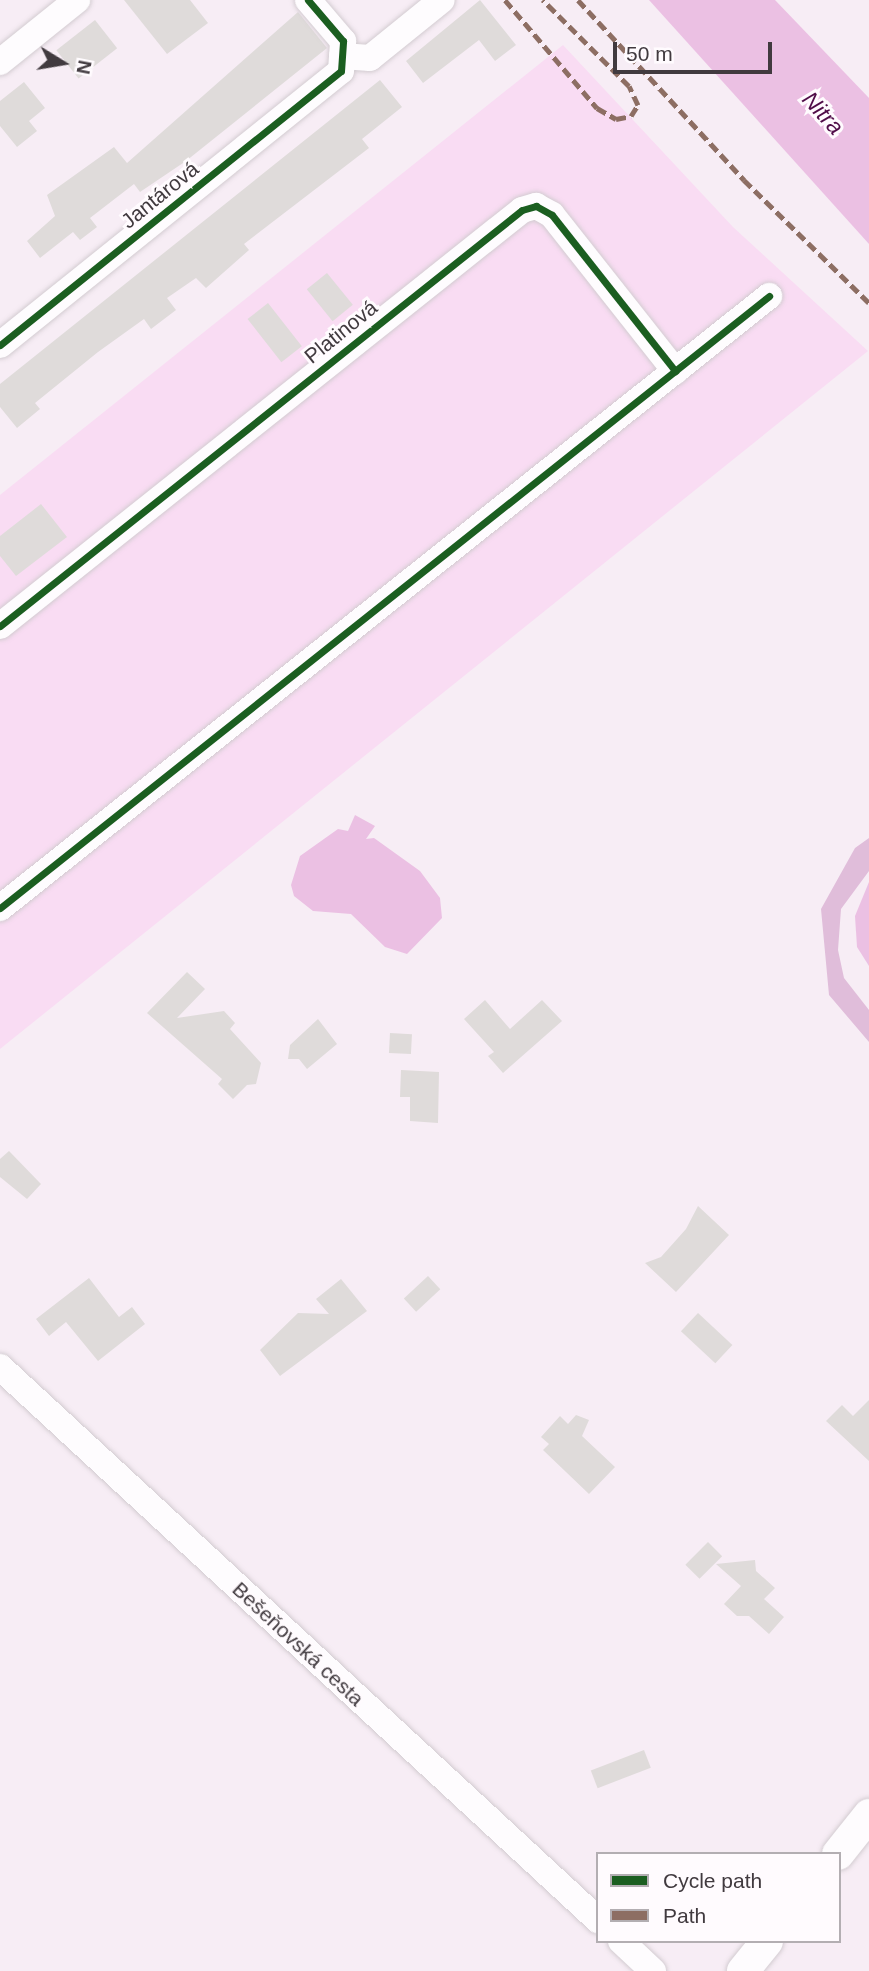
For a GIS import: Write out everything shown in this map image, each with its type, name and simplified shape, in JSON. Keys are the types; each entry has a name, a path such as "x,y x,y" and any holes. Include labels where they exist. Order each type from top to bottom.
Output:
{"main road":[{"path":"840,1852 869,1815"},
{"path":"743,1971 765,1943"}],"street":[{"path":"0,62 77,0"},
{"path":"308,0 343,41 341,64 370,58 442,0"},
{"name":"Jantárová","path":"0,345 341,64"},
{"name":"Platinová","path":"0,626 522,210 536,206 552,215 675,371"},
{"path":"0,908 769,296"},
{"name":"Bešeňovská cesta","path":"0,1367 596,1918"},
{"path":"623,1943 653,1971"}],"shaded area":[{"path":"563,45 733,227 868,351 0,1049 0,495"},
{"path":"869,838 869,871 841,909 838,950 844,978 869,1010 869,1042 829,995 821,909 855,848"}],"water":[{"name":"Nitra","path":"649,0 775,0 869,98 869,244"},
{"path":"355,815 375,826 366,839 374,838 420,871 440,898 442,918 407,954 385,947 351,914 313,911 294,896 291,885 300,856 338,829 348,831"},
{"path":"869,882 869,966 857,947 855,916"}],"building":[{"path":"124,0 190,0 208,23 167,54"},
{"path":"480,0 516,45 495,61 479,40 423,83 406,61"},
{"path":"298,12 327,48 186,161 140,192 134,184 90,218 97,227 80,240 73,232 40,258 27,241 55,216 47,195 114,147 127,163"},
{"path":"95,20 117,48 79,79 56,50"},
{"path":"380,80 402,107 362,139 369,148 244,244 249,250 206,288 196,278 167,298 176,310 151,329 144,319 98,352 35,403 40,409 17,428 0,407 0,384"},
{"path":"24,82 45,108 29,121 37,131 17,147 0,126 0,101"},
{"path":"327,273 353,305 333,321 307,289"},
{"path":"268,303 302,346 281,362 248,319"},
{"path":"41,504 67,537 16,576 0,556 0,536"},
{"path":"187,972 205,989 177,1018 224,1011 235,1023 230,1029 261,1063 256,1084 247,1085 233,1099 218,1084 222,1079 147,1013"},
{"path":"485,1000 510,1029 542,1000 562,1021 503,1073 488,1056 494,1052 464,1019"},
{"path":"318,1019 337,1044 307,1069 299,1059 288,1059 290,1045"},
{"path":"390,1033 412,1034 411,1054 389,1053"},
{"path":"401,1070 439,1072 438,1123 410,1121 410,1097 400,1097"},
{"path":"9,1151 41,1184 27,1199 0,1177 0,1159"},
{"path":"698,1206 729,1235 676,1292 645,1263 661,1257 686,1229"},
{"path":"428,1276 440,1289 416,1312 404,1299"},
{"path":"89,1278 119,1317 132,1307 145,1324 98,1361 66,1322 49,1336 36,1319"},
{"path":"341,1279 367,1311 280,1376 260,1350 298,1313 329,1314 316,1299"},
{"path":"698,1313 732,1345 715,1363 681,1331"},
{"path":"869,1400 869,1461 826,1421 842,1405 853,1416"},
{"path":"576,1415 589,1420 582,1436 615,1467 589,1494 543,1450 549,1444 541,1437 560,1416 568,1424"},
{"path":"708,1542 722,1556 700,1579 685,1565"},
{"path":"755,1560 756,1571 775,1588 764,1599 784,1617 769,1634 749,1616 737,1616 724,1604 741,1586 716,1564"},
{"path":"644,1750 651,1768 598,1788 591,1770"}],"marked path":[{"path":"505,0 597,108 616,119 631,116 638,105 629,86 543,0"},
{"path":"578,0 744,180 869,303"}],"cycle path":[{"path":"0,345 341,71 343,41 308,0"},
{"path":"0,626 522,210 536,206 552,215 675,371"},
{"path":"0,908 769,296"}]}
